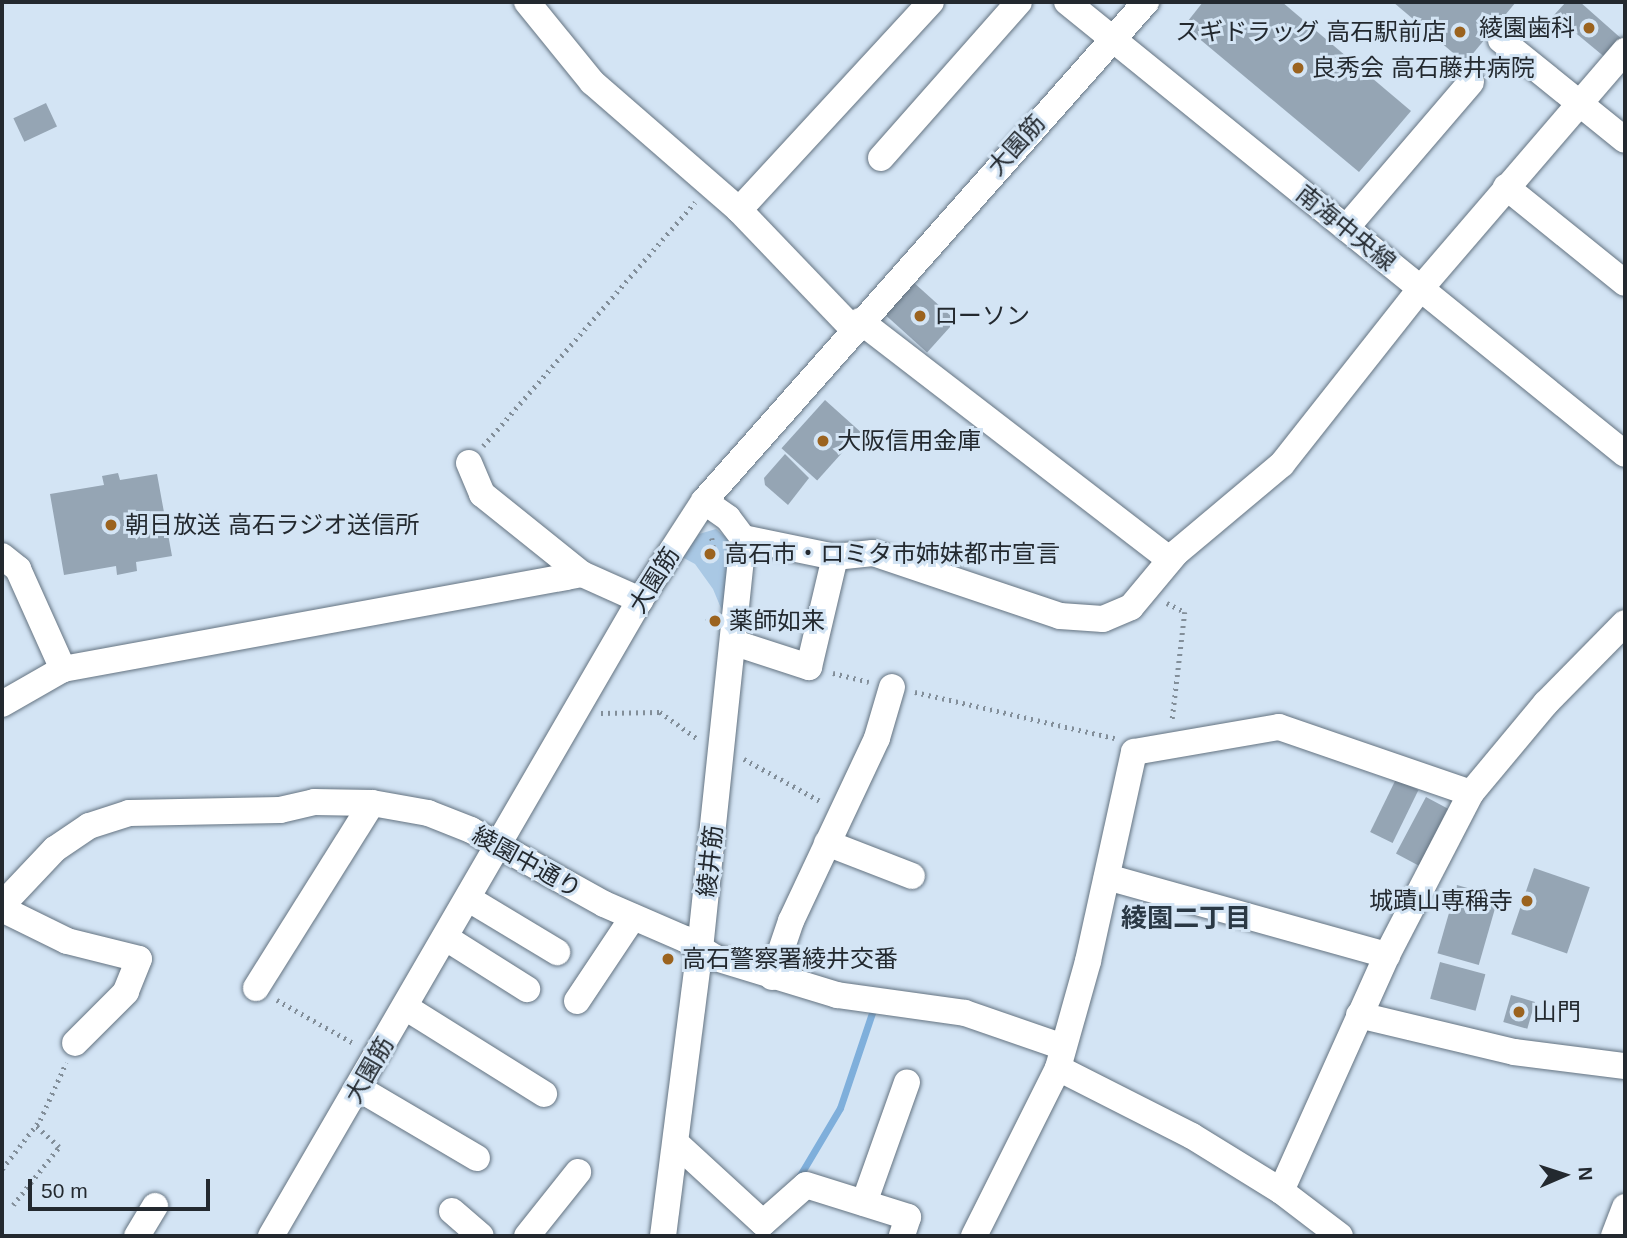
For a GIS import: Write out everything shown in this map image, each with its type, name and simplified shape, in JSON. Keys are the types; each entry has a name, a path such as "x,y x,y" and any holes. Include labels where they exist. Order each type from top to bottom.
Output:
{"street":[{"path":"527,2 592,82 739,210 857,325 1170,560"},
{"path":"739,210 931,2"},
{"path":"881,158 1019,2"},
{"name":"南海中央線","path":"1067,2 1625,454"},
{"name":"大園筋","path":"281,1233 358,1088 640,600 704,501 1111,38 1146,2"},
{"path":"1501,40 1625,140"},
{"path":"704,501 728,518 743,538 835,557 873,553 1060,616 1103,619 1130,607 1170,560 1282,464 1421,288 1625,51"},
{"path":"1346,228 1471,82"},
{"path":"1506,187 1625,283"},
{"path":"469,463 482,494 582,574 640,600"},
{"name":"綾井筋","path":"663,1236 700,949 735,643 743,538"},
{"path":"2,556 18,569 63,669"},
{"path":"735,643 809,667 835,557"},
{"path":"2,704 63,669 582,574"},
{"path":"1281,1191 1387,955 1471,793 1546,703 1625,623"},
{"path":"772,977 791,921 827,843 851,809 892,687"},
{"path":"974,1236 1060,1057 1107,877 1134,752 1166,750 1279,727 1471,793"},
{"name":"綾園中通り","path":"2,907 55,849 89,826 129,813 280,810 314,802 372,803 428,813 500,846 633,917 700,949 772,977 837,995 965,1013 1060,1057 1281,1191 1339,1236"},
{"path":"256,988 372,803"},
{"path":"827,843 912,876"},
{"path":"1107,877 1387,955"},
{"path":"469,899 557,951"},
{"path":"2,907 67,941 139,959 126,992 75,1044"},
{"path":"577,1001 633,917"},
{"path":"446,938 527,989"},
{"path":"405,1007 544,1094"},
{"path":"1359,1015 1514,1052 1625,1066"},
{"path":"864,1203 907,1082"},
{"path":"358,1088 477,1158"},
{"path":"676,1143 762,1223 806,1185 908,1217 902,1236"},
{"path":"527,1236 578,1172"},
{"path":"137,1236 155,1206"},
{"path":"1615,1236 1625,1207"},
{"path":"452,1211 481,1236"}],"path":[{"path":"469,463 541,375 710,185"},
{"path":"1144,591 1185,612 1166,750"},
{"path":"809,667 1076,726 1135,744 1134,752"},
{"path":"581,703 600,713 660,712 722,753 851,809"},
{"path":"256,988 359,1046"},
{"path":"2,1169 36,1126 75,1044"},
{"path":"13,1205 59,1147 36,1126"}],"shaded area":[{"path":"716,529 728,539 728,625 713,589 695,564 682,557 699,534"}],"building":[{"name":"良秀会 高石藤井病院","path":"1203,2 1282,2 1411,111 1359,172 1184,26"},
{"name":"スギドラッグ 高石駅前店","path":"1393,2 1516,2 1465,63"},
{"name":"綾園歯科","path":"1566,2 1580,2 1623,40 1607,59 1554,15"},
{"path":"46,103 57,127 24,142 13,118"},
{"name":"ローソン","path":"912,281 956,320 927,352 883,313"},
{"name":"大阪信用金庫","path":"825,400 861,432 817,480 782,448"},
{"path":"785,454 809,478 788,505 765,485 764,478"},
{"name":"朝日放送 高石ラジオ送信所","path":"118,473 120,480 157,474 172,556 136,562 137,571 117,575 116,566 64,575 50,494 104,485 102,476"},
{"name":"薬師如来","path":"714,613 725,622 720,630 705,620"},
{"path":"1396,779 1418,790 1393,843 1370,832"},
{"path":"1426,797 1449,809 1419,866 1396,854"},
{"path":"1534,868 1590,887 1567,953 1511,934"},
{"path":"1457,885 1498,897 1479,965 1437,953"},
{"path":"1440,962 1485,974 1476,1011 1430,999"},
{"name":"山門","path":"1511,995 1535,1002 1527,1029 1503,1022"}],"waterway":[{"path":"799,1177 840,1108 874,1007"}],"place":[{"name":"綾園歯科","path":"1589,28"},
{"name":"スギドラッグ 高石駅前店","path":"1460,32"},
{"name":"良秀会 高石藤井病院","path":"1298,68"},
{"name":"ローソン","path":"920,316"},
{"name":"大阪信用金庫","path":"823,441"},
{"name":"朝日放送 高石ラジオ送信所","path":"111,525"},
{"name":"高石市・ロミタ市姉妹都市宣言","path":"710,554"},
{"name":"薬師如来","path":"715,621"},
{"name":"城蹟山専稱寺","path":"1527,901"},
{"name":"高石警察署綾井交番","path":"668,959"},
{"name":"山門","path":"1519,1012"}],"district":[{"name":"綾園二丁目","path":"1186,919"}]}
